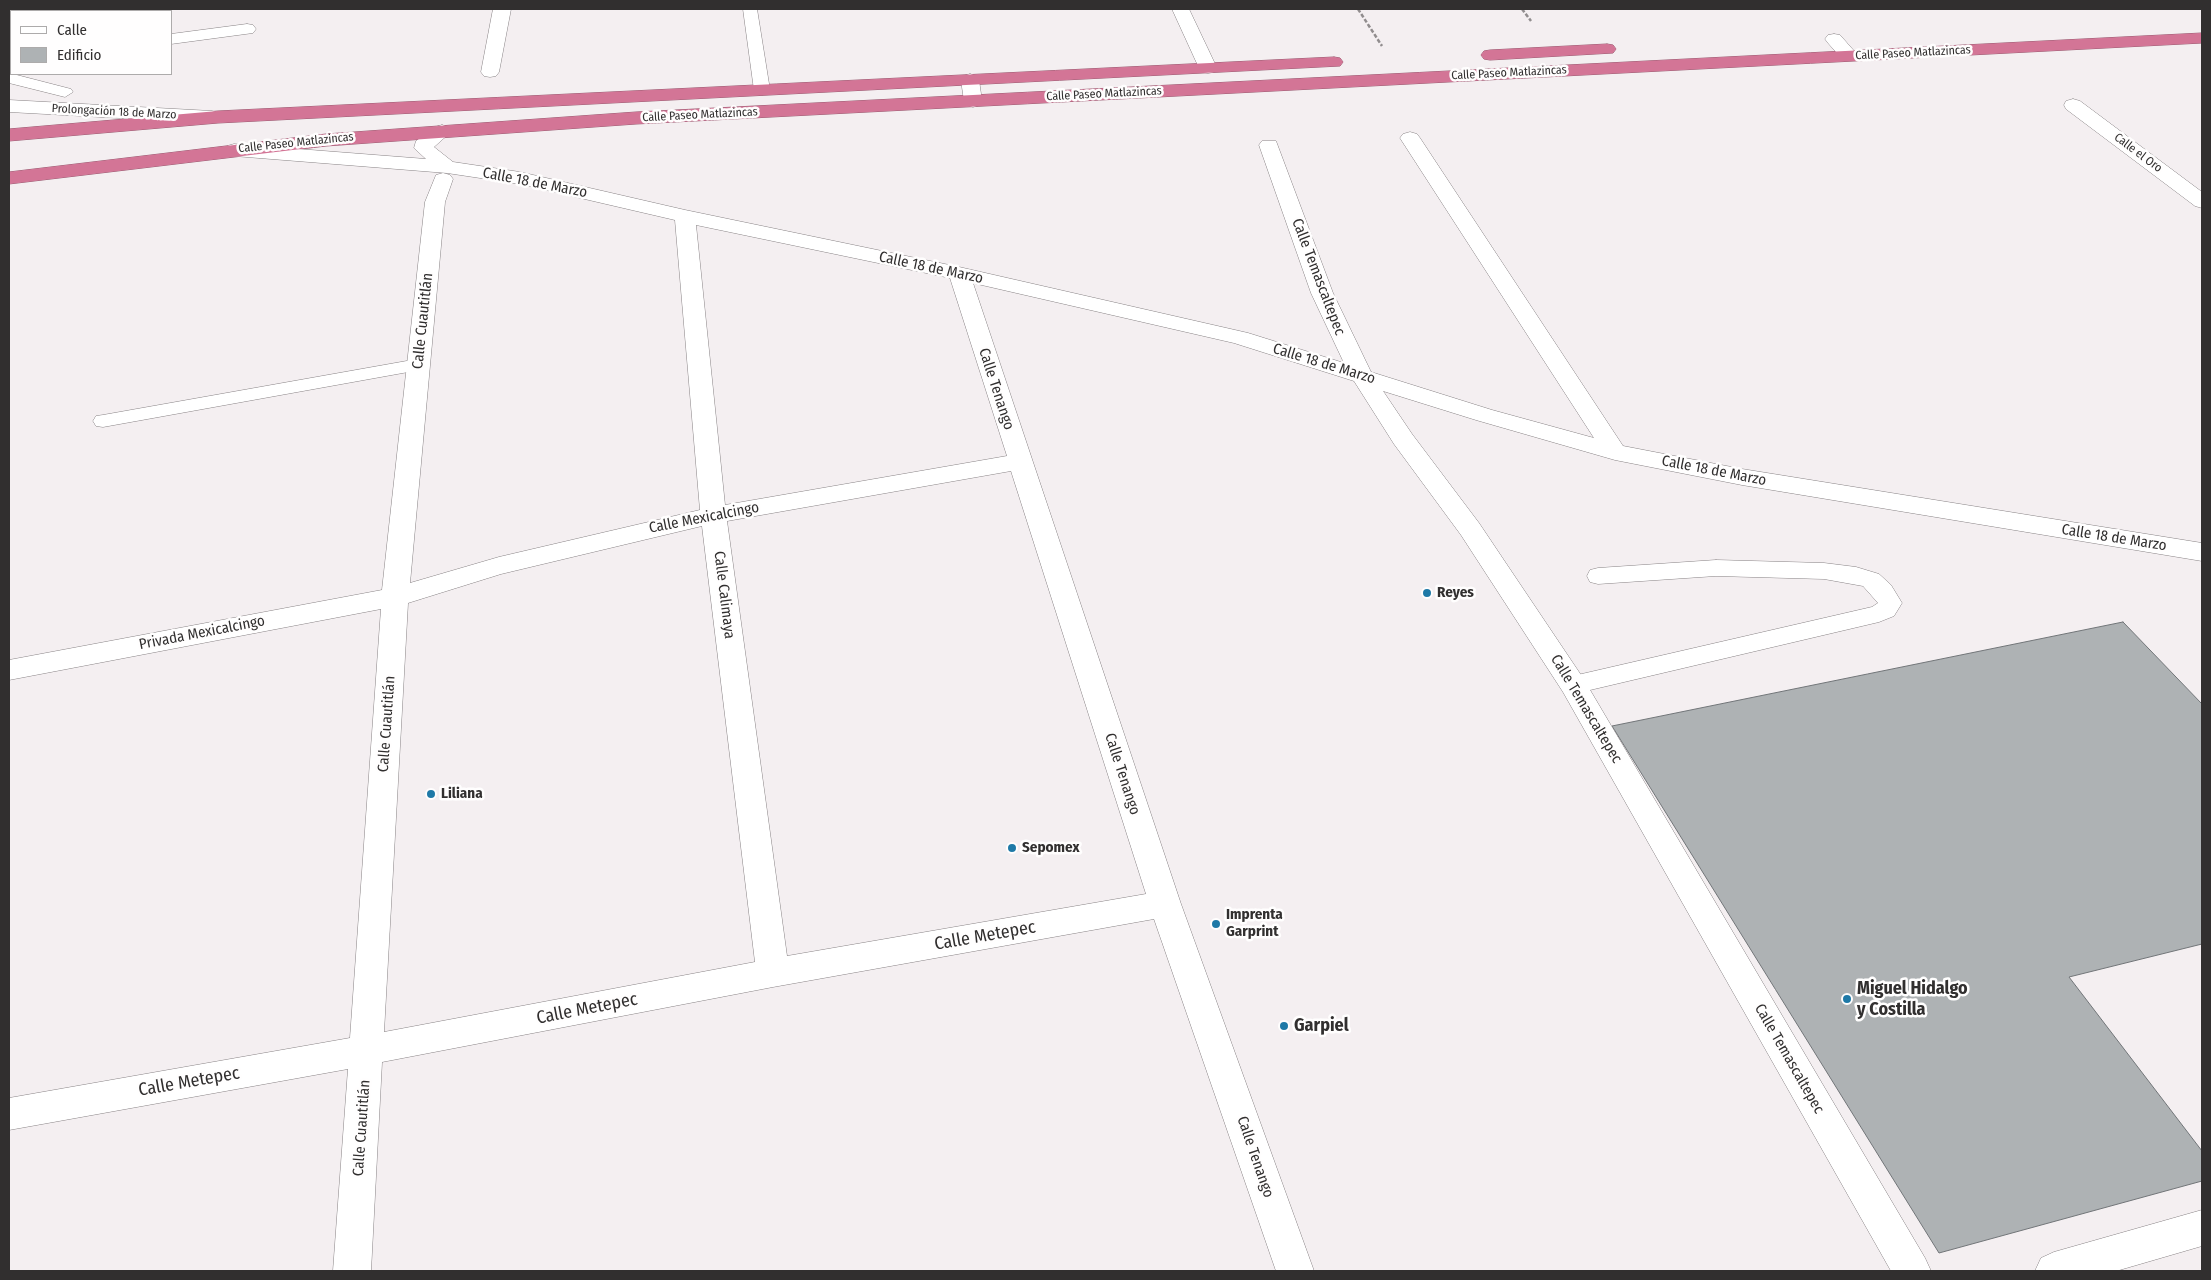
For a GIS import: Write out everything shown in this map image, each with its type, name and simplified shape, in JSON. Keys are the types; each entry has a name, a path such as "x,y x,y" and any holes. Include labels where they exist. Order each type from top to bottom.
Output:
{"highway":[{"name":"Calle Paseo Matlazincas","path":"1814,40 1853,38"},
{"name":"Calle Paseo Matlazincas","path":"9,178 379,134 636,118 2202,38"},
{"name":"Calle Paseo Matlazincas","path":"1477,55 1624,48"},
{"name":"Calle Paseo Matlazincas","path":"9,135 218,117 1390,60"}],"street":[{"path":"490,72 502,9"},
{"path":"1180,9 1208,68"},
{"path":"172,39 247,29"},
{"path":"1834,40 1849,56"},
{"path":"970,80 972,101"},
{"name":"Calle el Oro","path":"2073,105 2202,202"},
{"name":"Prolongación 18 de Marzo","path":"9,106 218,117"},
{"path":"442,131 426,141 424,148 445,173"},
{"path":"1410,138 1615,452"},
{"name":"Calle Temascaltepec","path":"1269,145 1322,293 1361,375 1403,439 1470,529 1573,685 1912,1271"},
{"name":"Calle 18 de Marzo","path":"234,150 445,173 520,178 684,216 959,274 1240,338 1494,418 1615,452 1742,477 2202,552"},
{"name":"Calle Cuautitlán","path":"352,1271 395,597 435,202 445,173"},
{"name":"Calle Calimaya","path":"684,216 713,514 773,973"},
{"name":"Calle Tenango","path":"959,274 1165,904 1295,1271"},
{"name":"Calle Mexicalcingo","path":"395,597 508,563 713,514 1019,462"},
{"name":"Privada Mexicalcingo","path":"9,670 395,597"},
{"name":"Calle Metepec","path":"9,1114 366,1050 773,973 1165,904"},
{"path":"2054,1271 2202,1228"}],"lane":[{"path":"750,9 762,90"},
{"path":"9,78 65,92"},
{"path":"103,421 418,365"},
{"path":"1573,685 1879,614 1886,610 1890,603 1883,591 1871,580 1856,575 1824,571 1716,568 1598,576"}],"path":[{"path":"1358,9 1390,60"}],"building":[{"path":"2123,622 2202,704 2202,944 2069,977 2202,1151 2202,1181 1939,1253 1612,726"}],"place":[{"name":"Reyes","path":"1427,593"},
{"name":"Liliana","path":"431,794"},
{"name":"Sepomex","path":"1012,848"},
{"name":"Imprenta Garprint","path":"1216,924"},
{"name":"Miguel Hidalgo y Costilla","path":"1847,999"},
{"name":"Garpiel","path":"1284,1026"}]}
